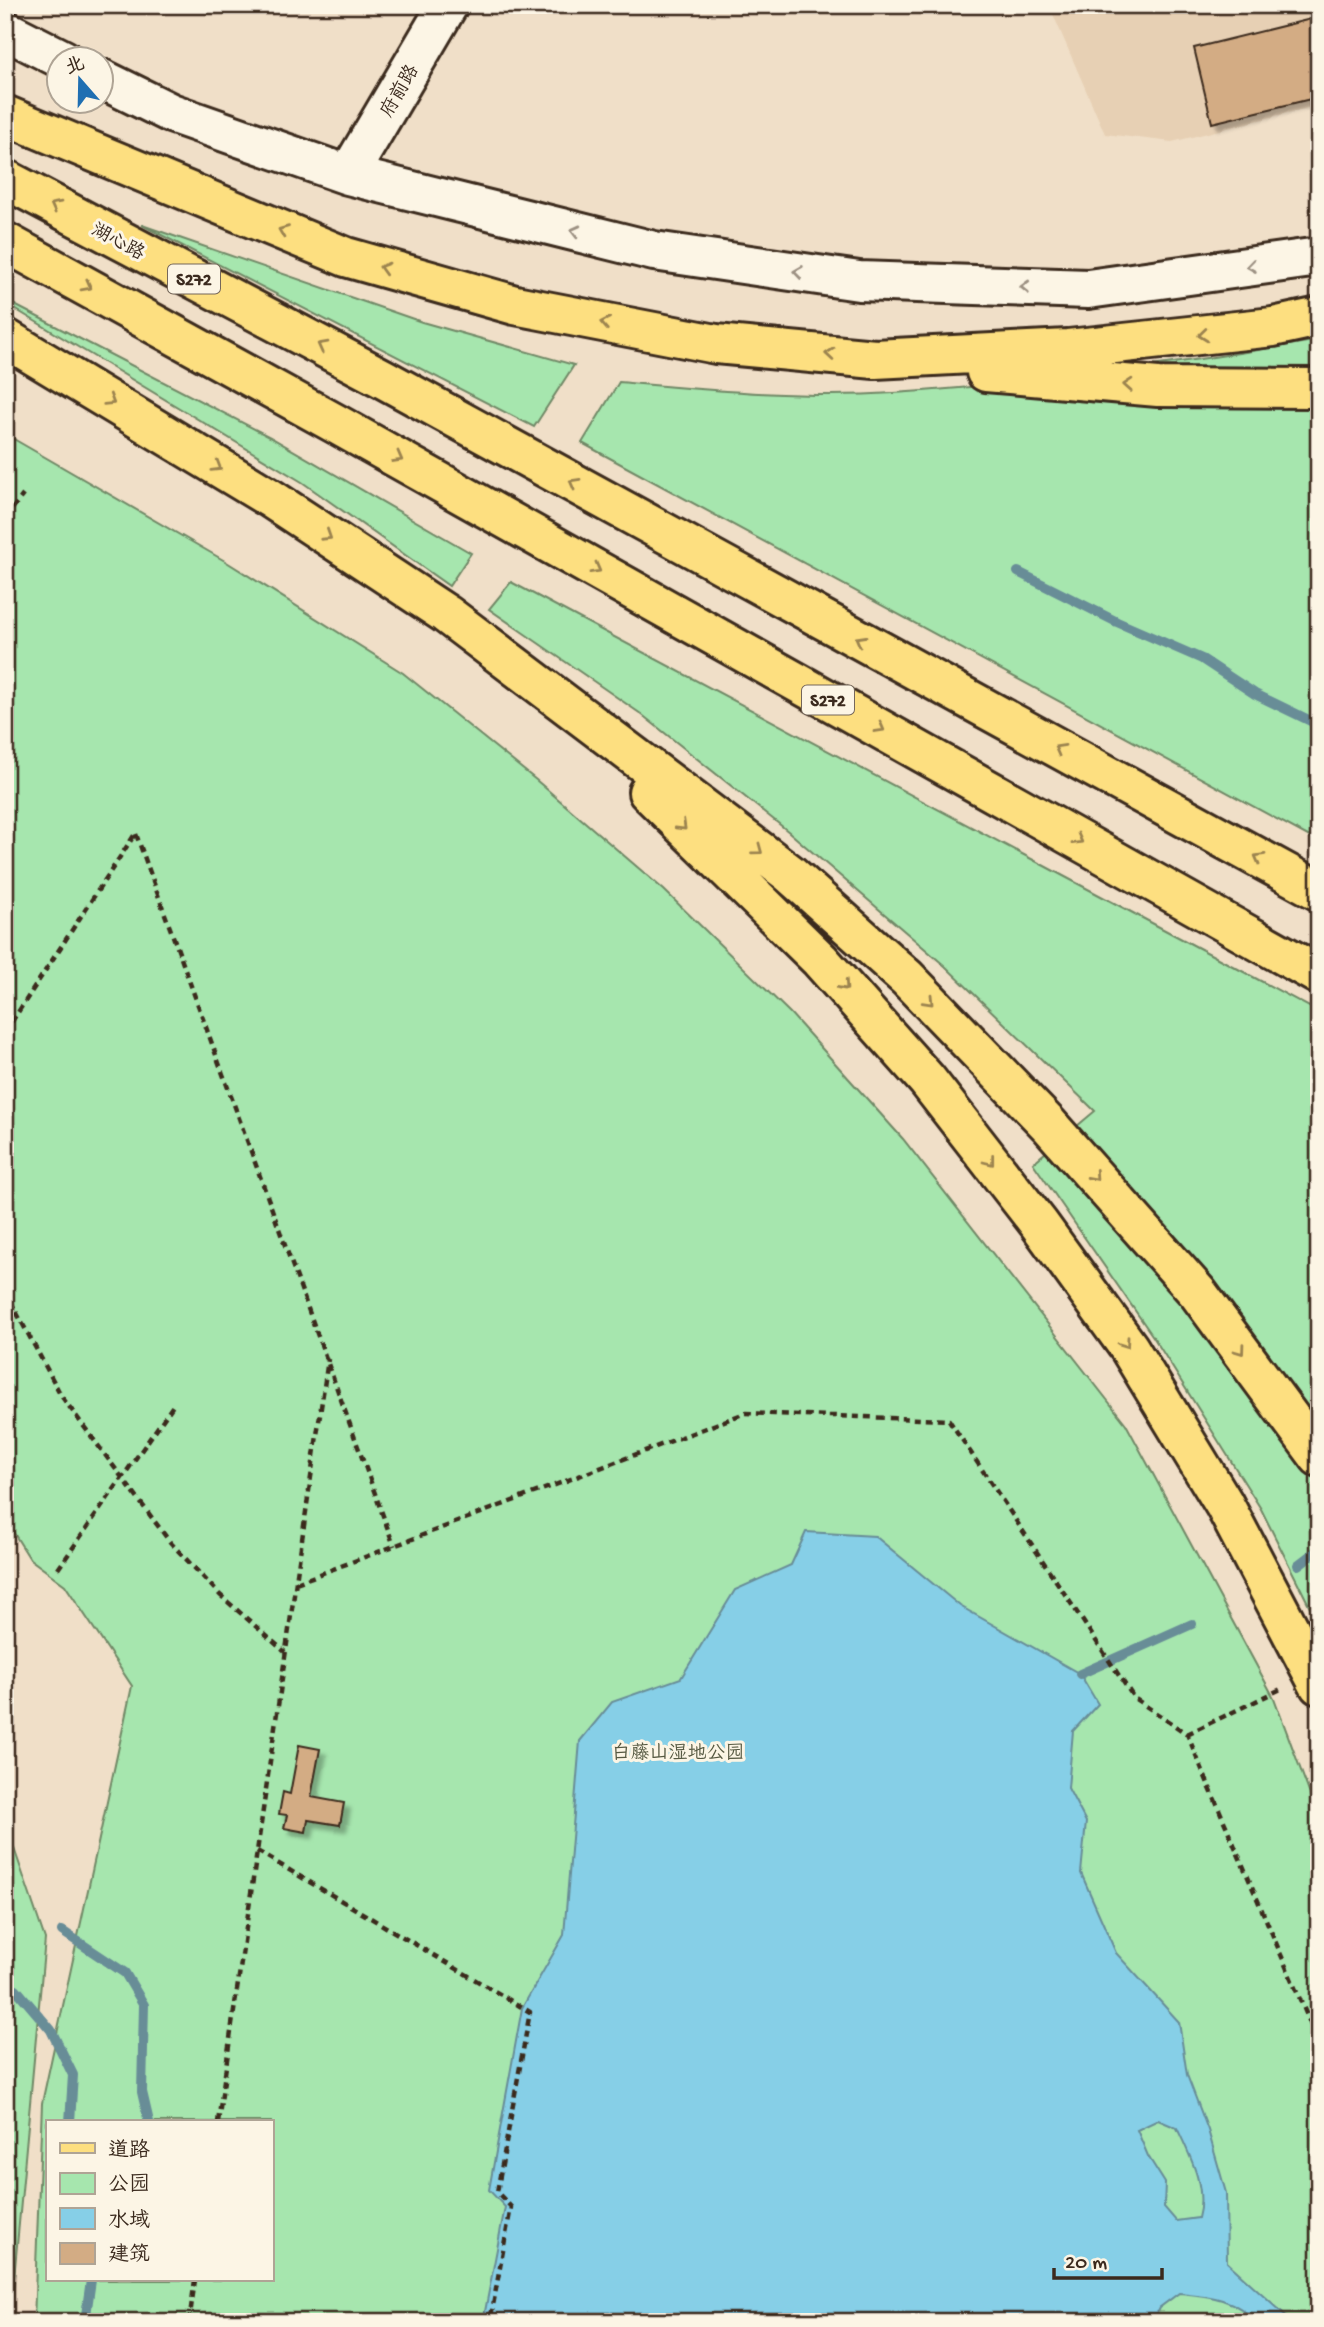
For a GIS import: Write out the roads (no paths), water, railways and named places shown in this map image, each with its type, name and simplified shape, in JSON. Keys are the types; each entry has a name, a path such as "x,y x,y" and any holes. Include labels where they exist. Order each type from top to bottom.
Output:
{"main road":[{"path":"5,115 346,257 515,306 716,344 1021,376 1158,387 1319,388"},
{"name":"湖心路","path":"5,179 382,378 1319,891"},
{"name":"S272","path":"5,242 338,425 1319,975"},
{"path":"875,359 1068,349 1273,327 1319,317"},
{"path":"5,338 270,498 446,614 789,873 907,978 1049,1125 1198,1293 1319,1457"},
{"path":"528,676 820,960 927,1080 1039,1224 1129,1348 1224,1504 1316,1679"}],"street":[{"name":"府前路","path":"348,175 448,5"},
{"path":"5,30 46,51"},
{"path":"116,86 171,113 348,175 654,251 859,281 1088,289 1319,257"}],"water":[{"path":"806,1532 875,1536 960,1606 1080,1674 1098,1704 1073,1731 1068,1788 1086,1822 1081,1873 1116,1953 1179,2022 1187,2075 1208,2130 1226,2193 1227,2262 1293,2322 1255,2322 1230,2303 1211,2297 1179,2293 1159,2308 1152,2322 483,2322 505,2207 489,2190 522,2008 564,1935 580,1741 612,1702 681,1678 735,1590 791,1565","holes":["1158,2120 1177,2128 1196,2172 1200,2206 1198,2218 1176,2221 1164,2207 1165,2183 1148,2156 1137,2130"]}],"waterway":[{"path":"1018,572 1117,622 1202,659 1255,694 1319,725"},
{"path":"1298,1565 1319,1549"},
{"path":"1080,1674 1192,1624"},
{"path":"62,1931 125,1973 144,2005 142,2092 149,2120"},
{"path":"16,1989 51,2030 73,2075 70,2120"},
{"path":"85,2322 91,2282"}],"park label":[{"name":"白藤山湿地公园","path":"678,1751"}]}
